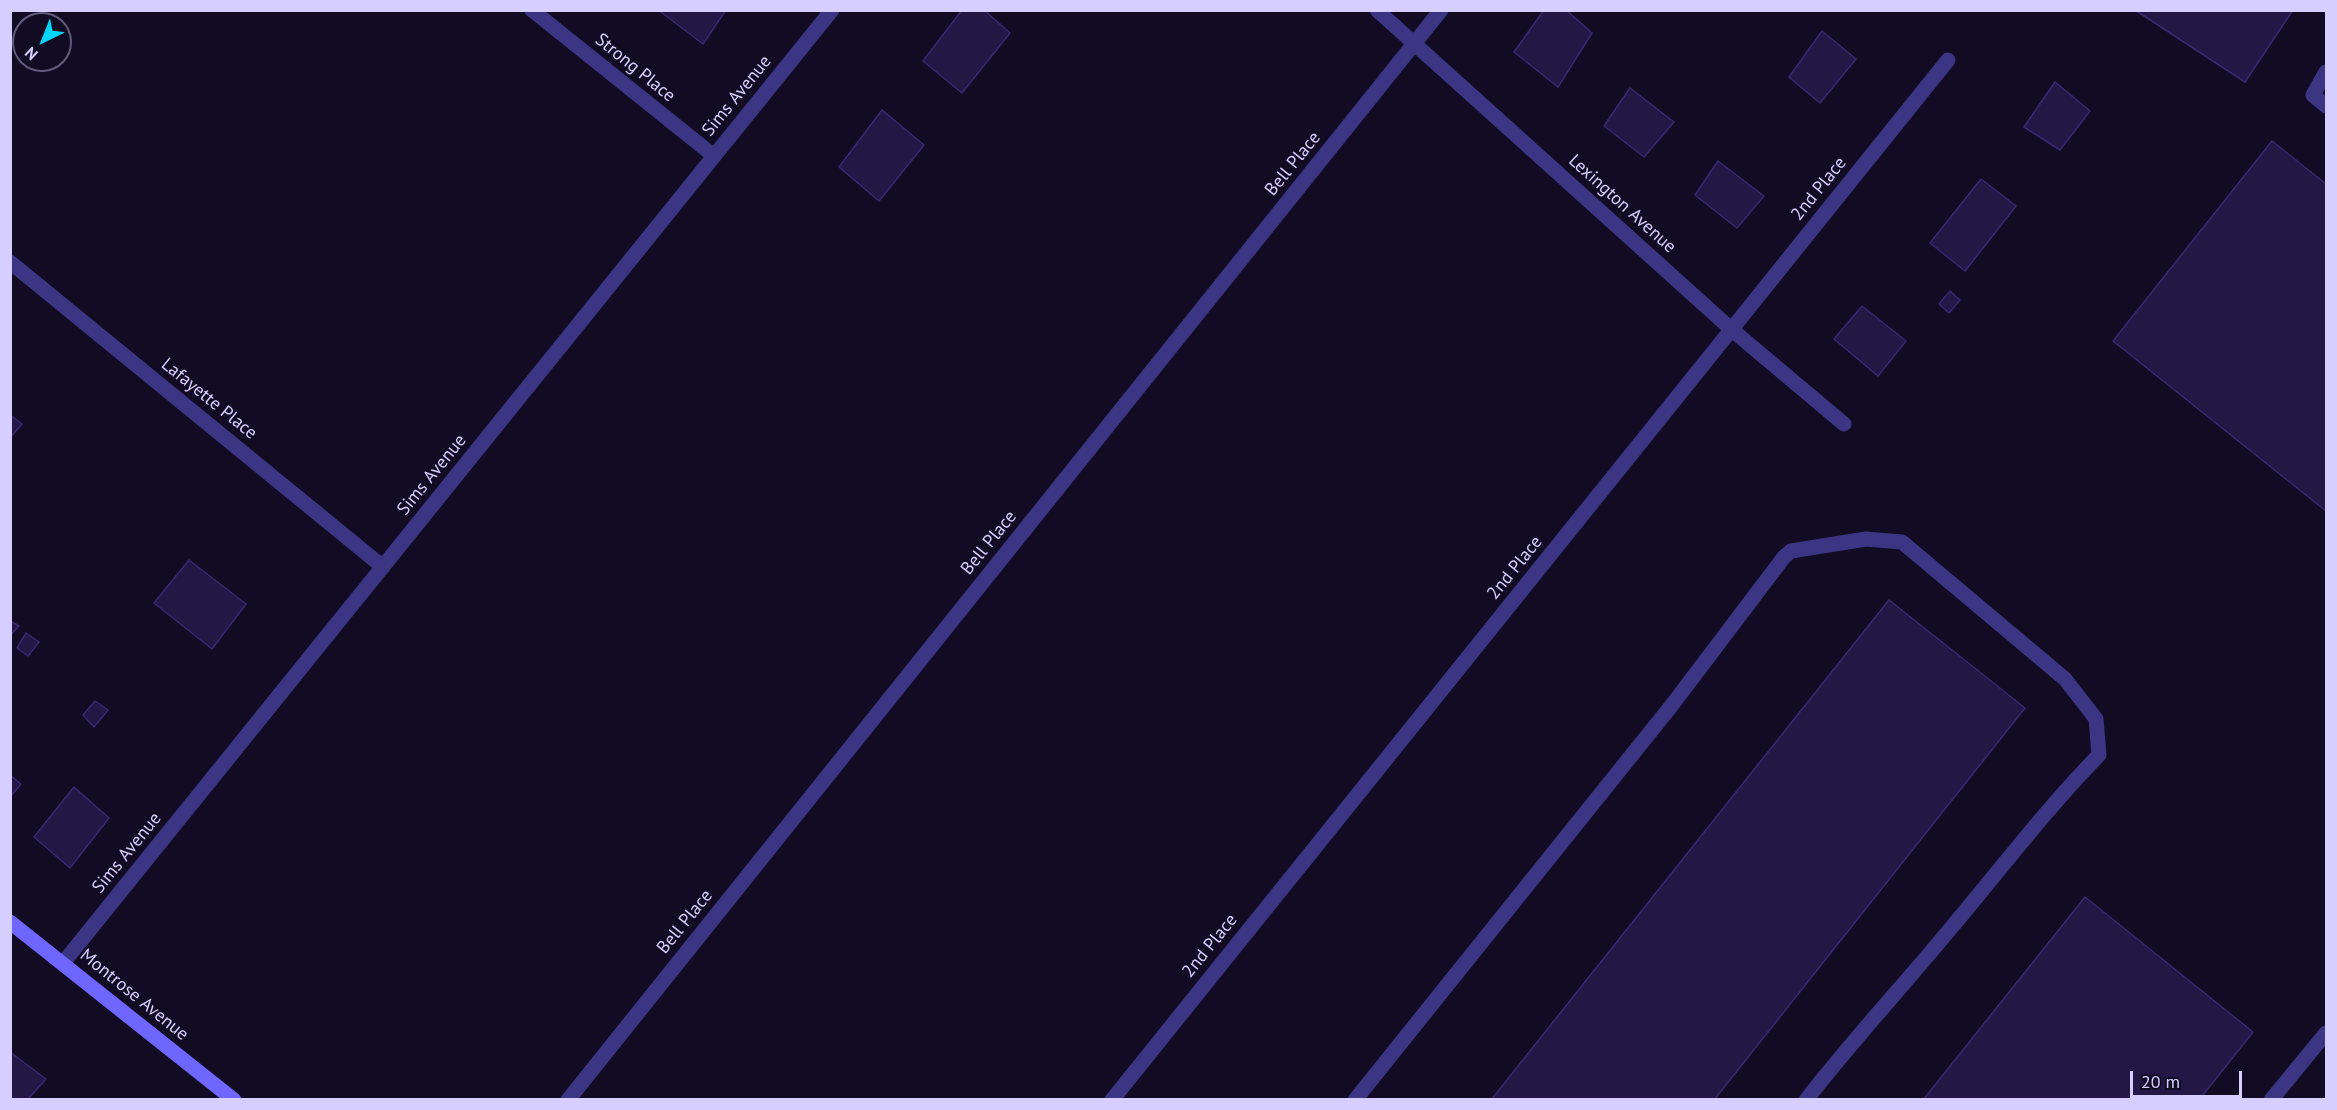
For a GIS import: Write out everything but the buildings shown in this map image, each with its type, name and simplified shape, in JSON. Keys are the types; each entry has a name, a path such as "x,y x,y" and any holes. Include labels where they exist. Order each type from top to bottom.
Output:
{"street":[{"name":"Strong Place","path":"532,10 714,156"},
{"name":"Sims Avenue","path":"63,963 832,10"},
{"name":"Lexington Avenue","path":"1377,10 1731,329 1844,424"},
{"name":"Bell Place","path":"568,1100 1441,10"},
{"name":"2nd Place","path":"1112,1100 1948,60"},
{"path":"2326,72 2313,95 2326,106"},
{"name":"Lafayette Place","path":"10,262 383,567"},
{"path":"1355,1100 1672,705 1784,556 1791,551 1866,539 1902,543 2065,679 2096,718 2099,755 2060,795 1950,930 1833,1065 1806,1100"},
{"name":"Montrose Avenue","path":"10,922 234,1100"},
{"path":"2271,1100 2326,1033"}]}
